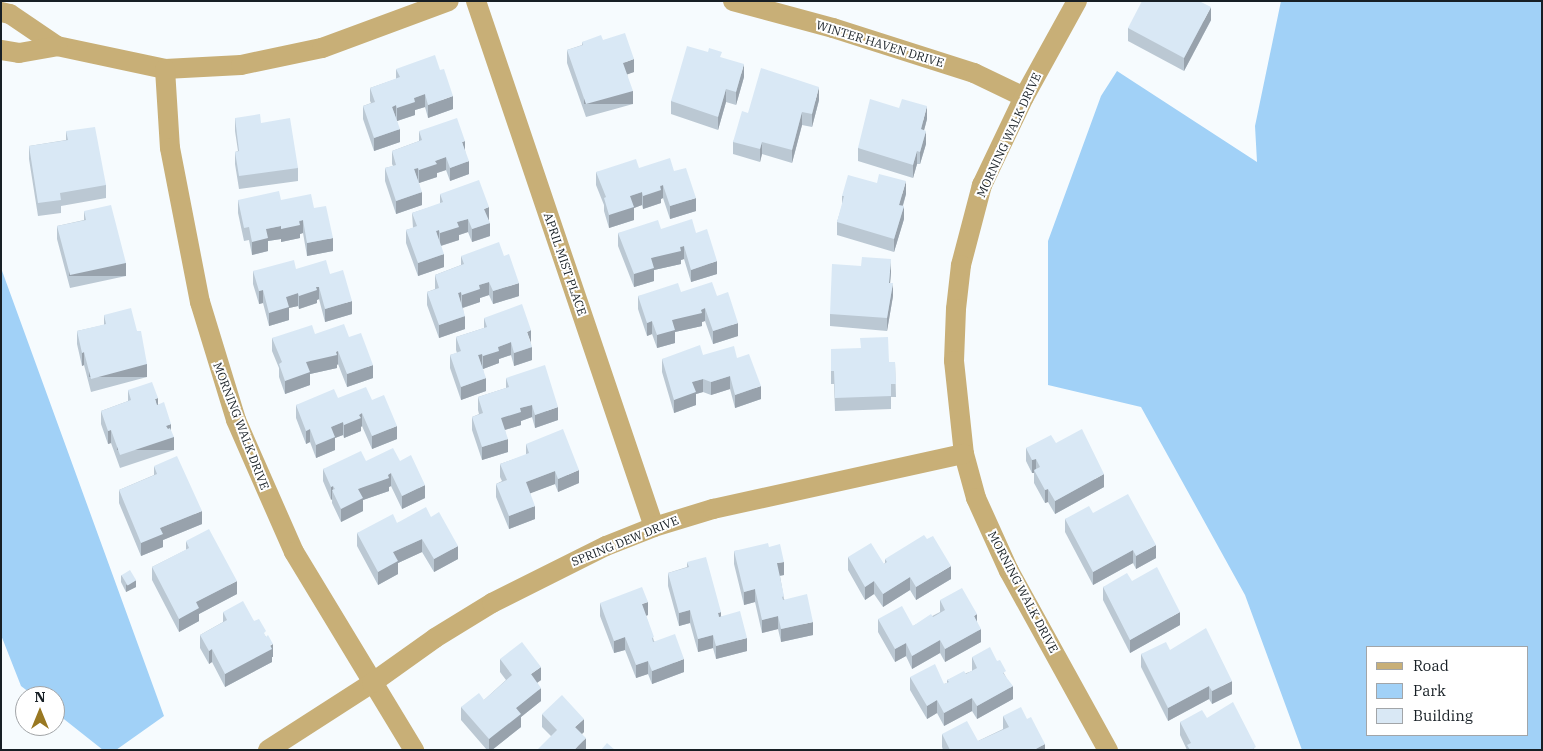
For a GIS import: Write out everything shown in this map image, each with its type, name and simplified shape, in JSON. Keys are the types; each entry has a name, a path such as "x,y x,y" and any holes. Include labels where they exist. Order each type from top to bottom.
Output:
{"street":[{"path":"1,12 10,14 57,46 165,69 241,65 322,48 449,1"},
{"name":"APRIL MIST PLACE","path":"476,1 654,527"},
{"name":"WINTER HAVEN DRIVE","path":"733,1 833,28 974,73 1024,97"},
{"name":"MORNING WALK DRIVE","path":"1077,1 1024,97 982,185 961,265 956,310 954,361 964,454 976,498 997,546 1108,750"},
{"path":"1,50 19,54 57,46"},
{"name":"MORNING WALK DRIVE","path":"165,69 170,148 200,302 215,358 236,420 294,552 414,750"},
{"name":"SPRING DEW DRIVE","path":"268,750 372,683 435,638 492,603 563,566 654,527 713,509 964,454"}],"green space":[{"path":"1281,1 1542,1 1542,750 1302,750 1245,595 1141,407 1048,385 1048,241 1101,96 1117,71 1257,162 1255,126"},
{"path":"1,268 164,716 116,750 103,750 65,720 65,686 21,686 1,635"}],"building":[{"path":"1142,1 1199,1 1211,7 1184,58 1128,28"},
{"path":"625,33 634,59 623,63 633,91 586,104 567,50 583,45 582,42 601,35 603,40"},
{"path":"687,46 708,52 709,48 722,52 720,57 744,64 736,92 726,89 718,117 671,101"},
{"path":"435,55 440,70 444,69 453,96 428,105 425,94 414,98 415,102 397,108 396,105 392,107 400,129 374,138 363,106 375,102 370,88 400,77 396,69"},
{"path":"761,68 819,87 812,114 802,112 792,150 762,142 760,149 733,142 742,111 748,113"},
{"path":"870,99 899,108 902,99 927,106 921,129 926,131 920,152 917,151 913,165 858,148"},
{"path":"260,114 261,123 290,118 298,168 239,176 235,152 239,151 235,118"},
{"path":"457,118 465,141 462,142 469,161 450,168 446,157 435,161 437,164 419,170 418,168 414,169 422,192 396,201 385,168 396,165 392,151 422,140 419,131"},
{"path":"95,127 106,185 60,193 61,200 38,203 29,146 68,140 66,131"},
{"path":"670,158 674,171 686,168 696,198 670,206 663,185 660,186 661,190 643,196 642,192 630,196 634,207 609,215 604,198 606,197 596,172 636,159 639,168"},
{"path":"879,174 906,181 899,205 904,206 894,239 837,222 848,175 877,183"},
{"path":"479,180 489,207 484,209 490,223 472,229 468,219 457,222 459,227 440,233 439,230 436,231 444,254 418,263 406,230 417,226 412,213 443,202 440,194"},
{"path":"279,191 281,200 311,194 314,208 326,206 333,238 307,243 303,220 299,221 300,225 281,229 281,226 266,229 268,238 252,242 249,227 244,228 238,200"},
{"path":"111,205 126,263 70,275 57,226 86,220 84,211"},
{"path":"692,219 696,233 707,229 717,261 691,270 684,246 680,247 681,251 651,258 654,268 634,274 618,233 658,220 661,229"},
{"path":"499,242 504,256 509,254 519,283 493,291 489,282 479,285 480,289 462,295 461,292 458,293 465,316 439,325 427,292 439,288 435,275 464,264 461,256"},
{"path":"862,257 891,259 889,283 893,283 887,318 830,314 832,264 861,266"},
{"path":"294,260 296,269 326,260 330,274 343,270 352,301 325,309 319,287 316,287 317,290 299,296 298,293 286,297 289,307 269,313 263,290 259,291 253,271"},
{"path":"712,282 717,296 728,292 738,323 713,331 705,308 701,310 702,313 672,320 675,330 657,335 652,321 647,323 638,296 678,283 681,292"},
{"path":"522,304 531,330 527,332 532,347 514,353 511,342 498,347 499,351 483,356 482,354 478,355 486,378 461,387 450,355 461,351 456,337 487,327 484,318"},
{"path":"131,308 137,331 141,331 147,364 91,379 77,331 106,324 104,315"},
{"path":"344,324 349,337 361,333 373,365 347,374 338,351 336,352 337,355 306,362 310,372 285,381 279,364 282,362 272,338 312,325 315,334"},
{"path":"888,337 889,362 895,362 896,384 891,384 891,396 835,398 834,371 831,371 831,349 861,348 860,338"},
{"path":"700,345 703,355 734,346 737,358 749,354 761,386 735,395 730,376 711,382 703,379 692,382 696,392 674,400 662,359"},
{"path":"545,365 558,407 535,415 532,405 520,408 521,412 501,418 508,439 482,447 472,417 483,413 478,397 509,387 506,378"},
{"path":"152,382 158,398 155,399 157,405 164,402 171,424 166,426 168,429 170,428 174,437 120,455 111,430 108,431 101,411 131,400 128,390"},
{"path":"366,387 372,400 384,395 397,426 372,436 362,413 359,415 361,418 344,425 343,422 331,427 335,437 316,445 310,429 306,431 296,405 334,389 338,398"},
{"path":"563,429 579,470 558,479 555,471 526,482 535,506 509,516 496,484 507,480 500,464 529,453 526,444"},
{"path":"1082,429 1104,474 1055,501 1048,489 1045,490 1034,470 1040,467 1036,459 1032,460 1026,448 1051,435 1056,443"},
{"path":"393,448 400,461 411,455 425,485 402,496 391,473 388,475 389,478 358,489 363,498 341,509 332,490 335,489 333,486 331,487 323,469 361,451 366,461"},
{"path":"177,456 202,511 160,528 163,534 141,543 119,490 157,474 154,466"},
{"path":"1128,494 1156,545 1136,556 1133,550 1093,572 1065,519 1089,506 1093,513"},
{"path":"426,507 431,517 439,512 458,546 434,559 422,539 393,552 398,561 378,572 357,533 393,514 397,523"},
{"path":"209,529 237,581 196,602 199,608 179,619 152,567 189,548 186,541"},
{"path":"924,535 927,539 933,536 951,566 916,587 910,577 883,594 874,581 865,587 848,557 871,543 884,564 887,562 885,559"},
{"path":"768,543 769,547 780,544 784,562 777,563 784,596 782,597 783,600 807,594 813,622 781,629 778,616 762,620 755,589 744,592 734,551"},
{"path":"706,557 721,612 718,613 719,617 740,611 747,638 716,646 713,635 698,639 690,610 679,613 668,573 689,567 687,562"},
{"path":"1157,567 1180,612 1130,640 1103,587 1127,573 1132,581"},
{"path":"130,570 136,580 128,585 121,575"},
{"path":"642,587 648,602 642,604 654,637 652,638 653,642 675,634 684,659 652,671 648,661 636,665 625,637 614,641 600,603"},
{"path":"962,588 977,614 974,616 981,629 945,649 940,640 912,656 906,643 895,649 878,619 902,606 913,626 931,614 933,617 945,610 940,600"},
{"path":"243,601 254,621 259,619 266,631 264,633 266,637 268,635 273,644 270,645 272,649 225,674 212,649 209,651 200,635 227,620 223,612"},
{"path":"1206,628 1232,681 1212,691 1209,686 1168,708 1141,654 1166,642 1170,650"},
{"path":"522,642 541,667 531,674 541,688 516,708 521,714 489,739 461,707 479,693 484,700 512,675 500,659"},
{"path":"990,647 997,661 1000,660 1006,671 1003,673 1013,686 977,706 972,698 944,713 937,700 927,706 910,677 935,664 944,684 949,682 947,680 964,671 966,674 977,668 972,657"},
{"path":"562,695 584,719 575,727 586,738 574,750 537,750 557,730 542,714"},
{"path":"1233,702 1256,747 1251,750 1190,750 1187,745 1191,743 1180,722 1202,710 1207,718"},
{"path":"1021,707 1027,719 1031,717 1045,744 1034,750 950,750 942,734 967,721 978,741 1009,727 1003,716"},
{"path":"607,743 615,750 601,750"}]}
